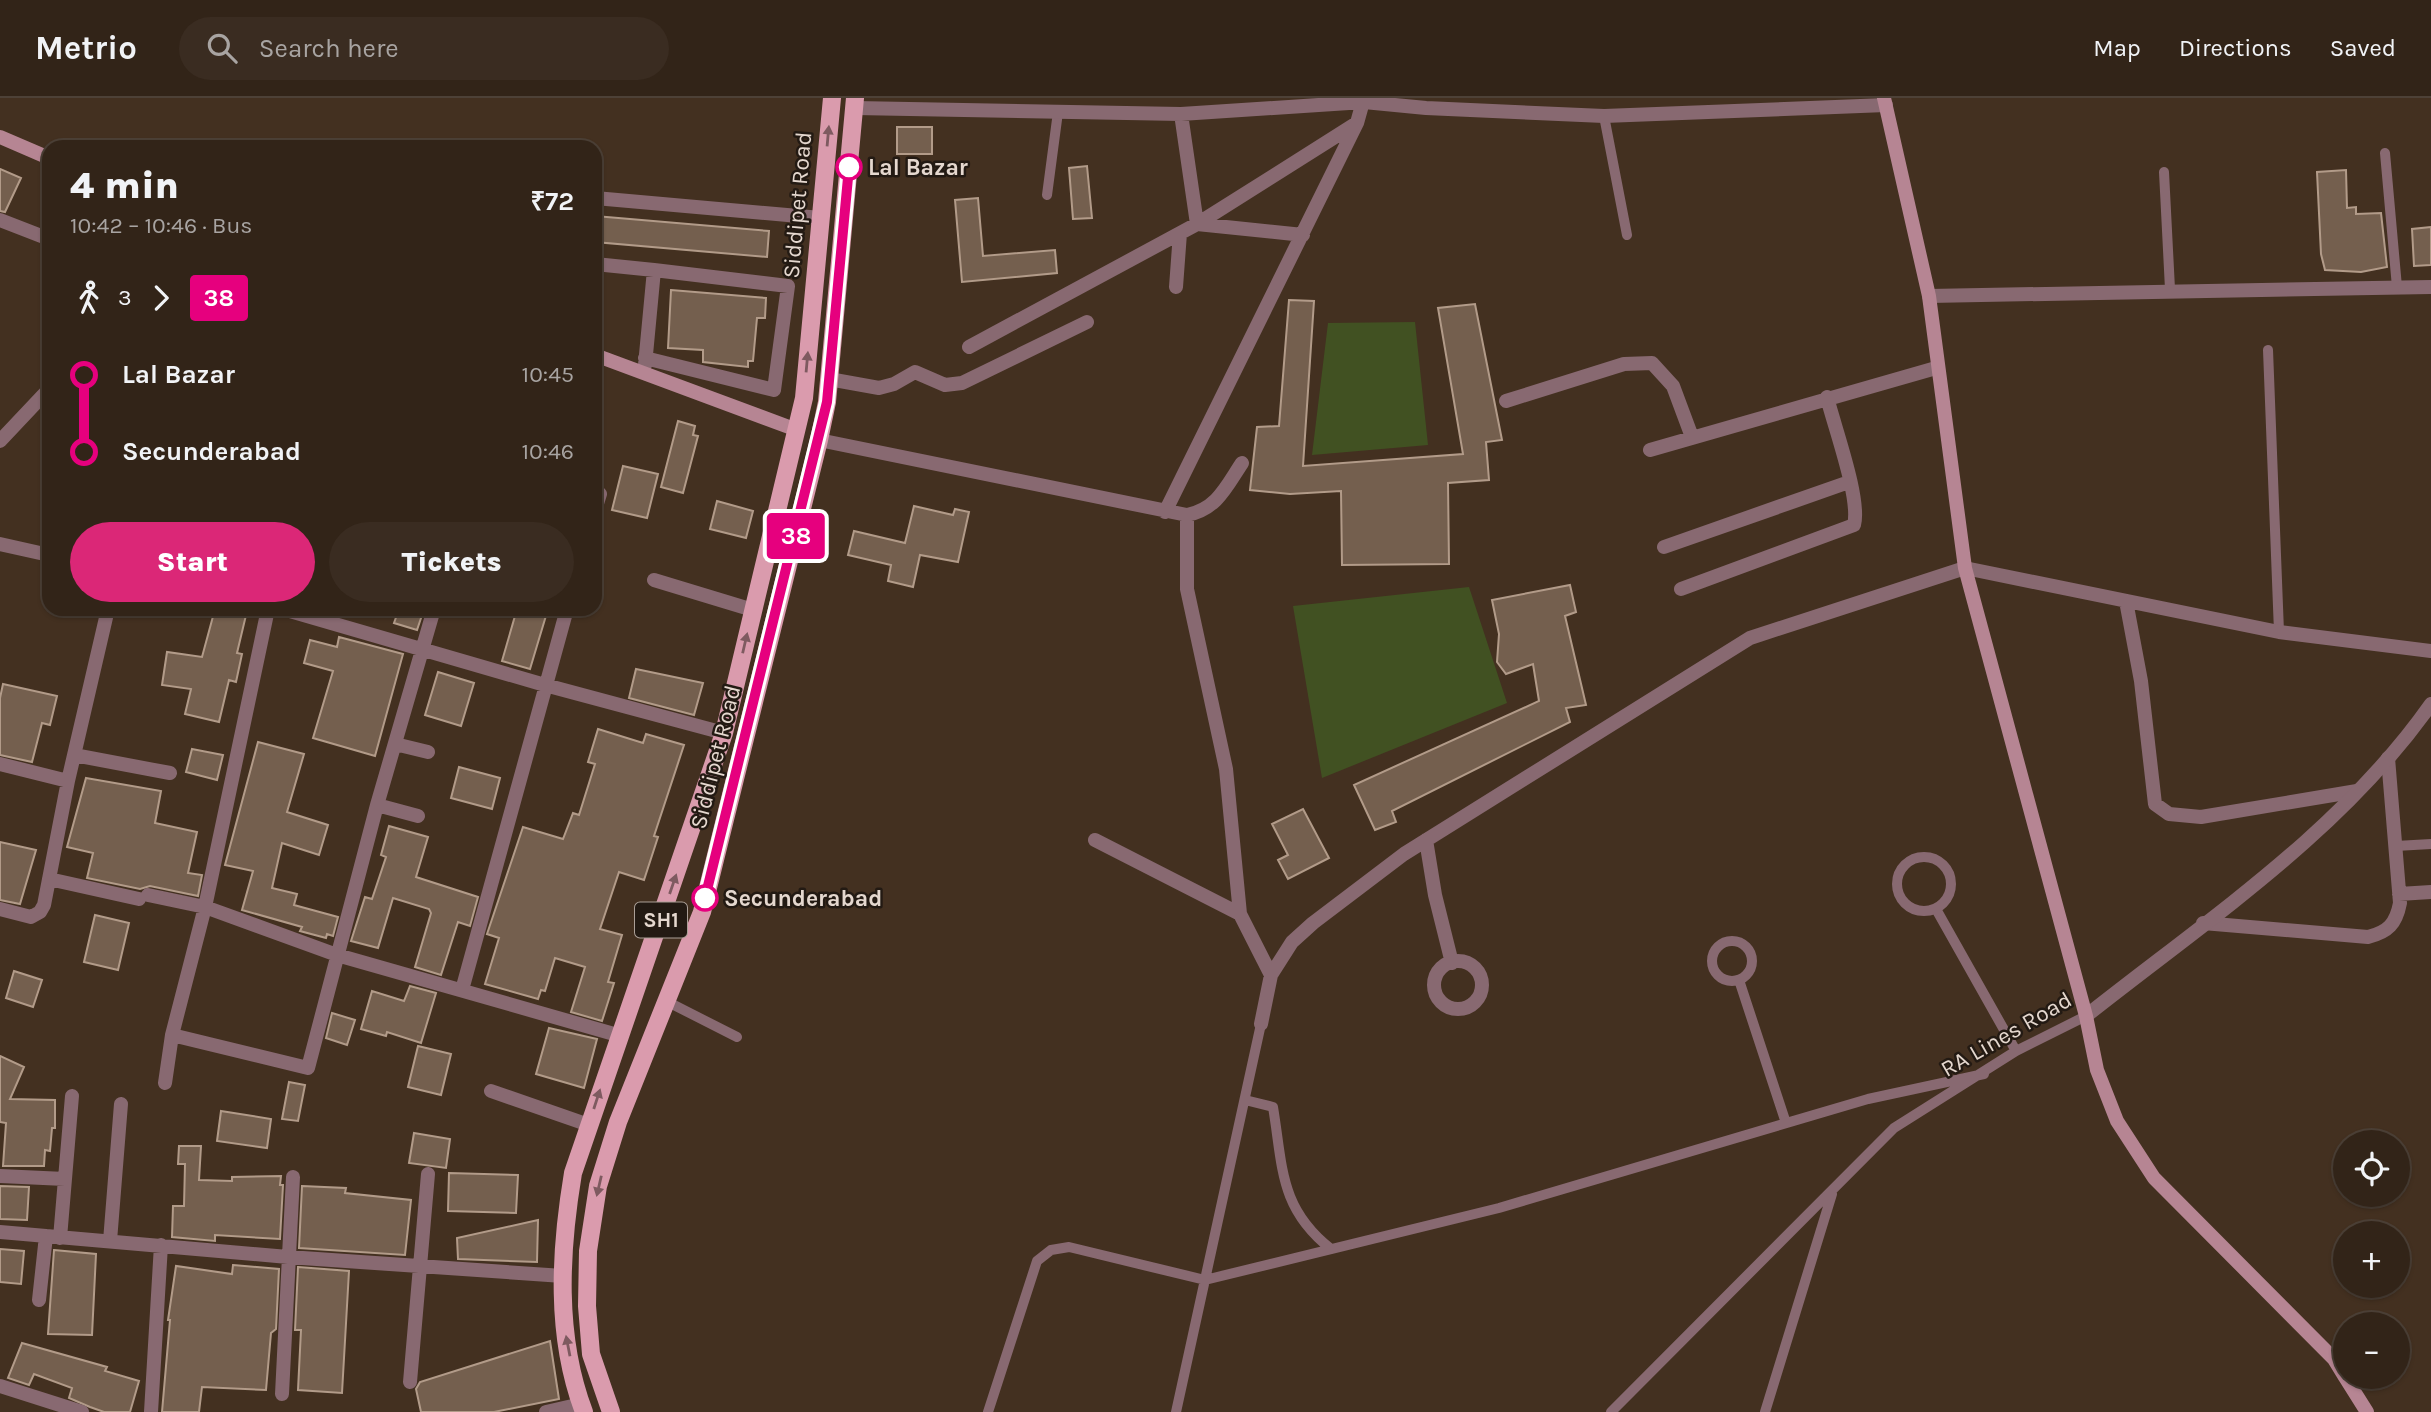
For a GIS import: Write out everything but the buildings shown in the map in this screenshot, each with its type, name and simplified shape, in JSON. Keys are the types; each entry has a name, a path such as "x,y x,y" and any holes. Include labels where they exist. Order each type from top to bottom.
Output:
{"main road":[{"name":"Siddipet Road","path":"583,1408 564,1325 563,1236 573,1173 724,733 804,398 832,98"},
{"path":"1885,102 1928,296 1965,568 2086,1016 2097,1070 2117,1121 2154,1178 2333,1359"},
{"name":"Siddipet Road","path":"611,1412 592,1354 587,1306 588,1251 598,1186 614,1135 702,912 819,440 829,379 855,103"},
{"path":"0,136 42,155"},
{"path":"602,358 819,440"},
{"path":"2353,1389 2367,1412"}],"street":[{"path":"1165,512 1303,235 1357,123 1364,100"},
{"path":"855,103 1058,112 1181,114 1364,100 1426,108 1604,116 1885,102"},
{"path":"1181,114 1197,224"},
{"path":"969,347 1197,224 1357,123"},
{"path":"602,199 821,218"},
{"path":"0,220 42,236"},
{"path":"1197,224 1303,235"},
{"path":"1176,287 1180,233"},
{"path":"602,265 788,286 774,390 645,358"},
{"path":"644,373 654,270"},
{"path":"1928,296 2170,289 2431,287"},
{"path":"829,379 879,388 894,384 915,372 944,385 962,383 1087,322"},
{"path":"1506,401 1624,364 1652,362 1673,386 1692,437"},
{"path":"1650,450 1827,397 1936,368"},
{"path":"0,441 42,396"},
{"path":"1681,589 1854,525 1857,516 1827,397"},
{"path":"819,440 1187,515 1203,512 1214,504 1242,463"},
{"path":"1664,547 1849,482"},
{"path":"1187,515 1187,589 1224,760 1240,914 1271,975"},
{"path":"0,544 42,553"},
{"path":"1261,1024 1271,975 1292,942 1313,923 1426,840 1750,638 1965,568 2279,632 2431,651"},
{"path":"654,580 752,610"},
{"path":"2126,601 2141,681 2155,804 2169,814 2201,817 2357,791"},
{"path":"0,909 31,916 40,912 106,616"},
{"path":"164,1083 173,1035 205,907 267,616"},
{"path":"308,616 545,685 724,733"},
{"path":"173,1035 308,1068 377,805 432,616"},
{"path":"462,990 565,616"},
{"name":"RA Lines Road","path":"2086,1016 2265,877 2332,819 2388,758 2431,704"},
{"path":"395,744 428,752"},
{"path":"74,755 170,773"},
{"path":"2203,923 2368,937 2381,933 2397,919 2399,894 2388,758"},
{"path":"0,764 68,781"},
{"path":"377,805 418,816"},
{"path":"1095,840 1240,914"},
{"path":"1426,840 1435,895 1452,962"},
{"path":"49,879 205,907 337,955 621,1036"},
{"path":"2399,894 2431,892"},
{"path":"491,1091 589,1125"},
{"path":"38,1300 65,1179 72,1096"},
{"path":"110,1241 121,1104"},
{"path":"410,1382 428,1174"},
{"path":"0,1176 65,1179"},
{"path":"282,1394 293,1177"},
{"path":"0,1232 288,1257 563,1276"},
{"path":"151,1412 161,1245"},
{"path":"0,1386 82,1412"},
{"path":"546,1412 583,1408"}],"lane":[{"path":"1047,195 1058,112"},
{"path":"1604,116 1627,235"},
{"path":"2385,153 2397,287"},
{"path":"2164,172 2170,289"},
{"path":"2268,350 2279,632"},
{"path":"2396,846 2431,844"},
{"path":"1928,857 1944,865 1949,872 1952,889 1944,904 1936,909 1918,911 1902,901 1898,893 1898,874 1910,861 1928,857"},
{"path":"1936,909 2016,1051"},
{"path":"1739,980 1786,1123"},
{"path":"666,1001 737,1037"},
{"name":"RA Lines Road","path":"1611,1412 1894,1128 1984,1074 2016,1051 2086,1016"},
{"path":"1176,1412 1261,1024"},
{"path":"988,1412 1037,1261 1051,1250 1069,1247 1205,1280 1499,1208 1868,1099 1984,1074"},
{"path":"1245,1100 1273,1107 1282,1169 1291,1203 1311,1233 1331,1249"},
{"path":"1765,1412 1832,1192"}],"green space":[{"path":"1415,322 1428,445 1312,455 1328,323"},
{"path":"1469,587 1507,703 1322,778 1293,606"}],"bus line":[{"name":"38","path":"705,898 827,402 849,167"}],"place":[{"name":"Lal Bazar","path":"849,167"},
{"name":"Secunderabad","path":"705,898"}]}
